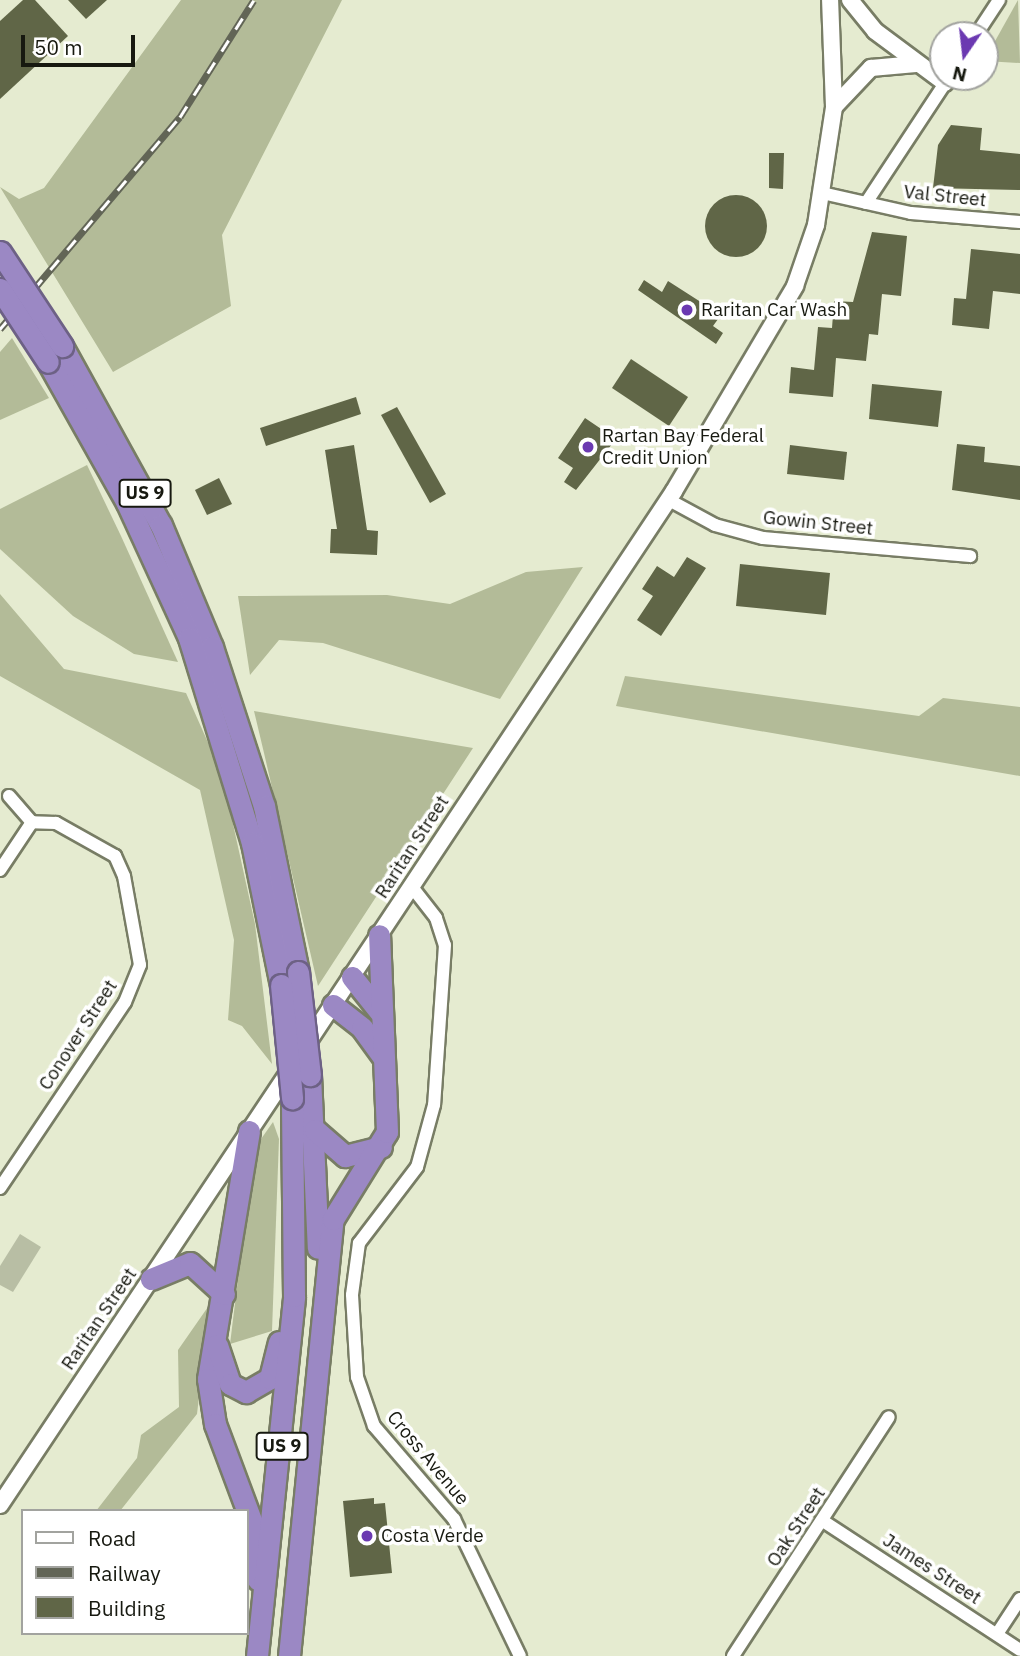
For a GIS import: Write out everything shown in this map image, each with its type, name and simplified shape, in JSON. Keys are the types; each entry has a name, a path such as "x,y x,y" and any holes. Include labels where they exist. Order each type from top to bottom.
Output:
{"highway":[{"name":"US 9","path":"0,252 55,354 133,513 189,638 223,739 289,979 296,1266 257,1656"},
{"name":"US 9","path":"0,289 55,354 161,525 212,647 247,747 289,979 310,1075 315,1130 319,1328 289,1656"},
{"path":"319,1328 336,1211 381,1147 388,1113 383,1058 379,935"},
{"path":"352,977 368,990 382,1017"},
{"path":"333,1006 362,1027 383,1058"},
{"path":"315,1130 345,1156 381,1147"},
{"path":"247,1509 209,1400 249,1131"},
{"path":"150,1279 190,1264 224,1294"},
{"path":"217,1343 234,1388 246,1392 265,1384 276,1363 296,1266"},
{"path":"248,1512 252,1523 260,1624"}],"street":[{"name":"Raritan Street","path":"0,1504 412,887 547,679 669,500 795,286 822,193 834,107 830,0"},
{"path":"850,0 875,31 916,64 929,71"},
{"path":"985,21 999,0"},
{"path":"834,107 871,68 916,64"},
{"path":"822,193 866,203 940,91"},
{"name":"Val Street","path":"866,203 1020,222"},
{"name":"Gowin Street","path":"669,500 715,525 764,538 970,556"},
{"path":"0,870 32,821 9,796"},
{"name":"Conover Street","path":"0,1188 125,1002 140,965 115,856 56,823 32,821"},
{"name":"Cross Avenue","path":"412,887 436,918 445,945 435,1105 417,1167 359,1243 352,1295 357,1377 374,1426 454,1520 520,1656"},
{"name":"Oak Street","path":"733,1656 889,1417"},
{"name":"James Street","path":"823,1521 1020,1650"},
{"path":"997,1634 1020,1598"}],"green space":[{"path":"181,0 342,0 222,235 231,306 113,372 0,187 19,199 44,188"},
{"path":"1018,0 1020,63 999,62 999,34"},
{"path":"12,338 49,398 0,420 0,352"},
{"path":"87,465 178,662 134,654 73,616 0,549 0,509"},
{"path":"583,567 500,699 323,643 279,640 250,675 238,596 387,595 450,604 526,572"},
{"path":"0,594 64,669 186,693 222,774 255,924 272,1064 242,1026 228,1020 234,940 200,790 0,676"},
{"path":"625,676 919,716 943,698 1020,707 1020,776 616,706"},
{"path":"254,711 473,748 318,986 264,753"},
{"path":"273,1122 279,1139 272,1331 230,1344 254,1149"},
{"path":"20,1234 41,1247 13,1292 0,1285 0,1266"},
{"path":"210,1304 197,1414 122,1509 98,1509 137,1458 141,1435 179,1407 178,1350"}],"building":[{"path":"23,0 35,0 68,36 0,99 0,21"},
{"path":"68,0 107,0 86,19"},
{"path":"951,125 982,128 980,150 1020,154 1020,190 933,188 938,145"},
{"path":"769,153 784,153 783,189 769,188"},
{"path":"730,195 742,195 758,204 765,214 765,238 758,248 742,257 730,257 719,252 710,243 705,232 705,220 710,209 719,200"},
{"path":"872,232 907,236 901,296 882,294 878,335 869,334 866,361 836,358 833,397 789,393 791,367 814,370 818,327 832,328 834,301 853,302"},
{"path":"971,249 1020,254 1020,294 993,291 989,329 952,325 954,298 966,299"},
{"name":"Raritan Car Wash","path":"644,280 662,292 668,281 721,315 713,326 723,333 716,344 638,290"},
{"path":"631,359 688,397 669,426 612,388"},
{"path":"872,384 942,391 938,427 869,419"},
{"path":"356,397 361,414 266,446 260,428"},
{"path":"397,407 446,494 430,503 381,415"},
{"name":"Rartan Bay Federal Credit Union","path":"585,418 616,439 576,490 564,482 573,468 558,458"},
{"path":"957,444 985,447 984,462 1020,466 1020,500 952,490"},
{"path":"354,445 367,530 378,531 377,555 330,553 331,529 337,529 325,450"},
{"path":"790,445 847,452 844,480 787,474"},
{"path":"219,478 232,504 207,515 195,490"},
{"path":"687,557 706,568 661,636 637,620 653,596 642,589 657,566 674,577"},
{"path":"740,564 830,573 826,615 736,606"},
{"name":"Costa Verde","path":"374,1498 374,1504 385,1503 392,1573 350,1577 343,1501"}],"railway":[{"path":"0,329 180,117 254,0"}],"place":[{"name":"Raritan Car Wash","path":"687,310"},
{"name":"Rartan Bay Federal Credit Union","path":"588,447"},
{"name":"Costa Verde","path":"367,1536"}]}
